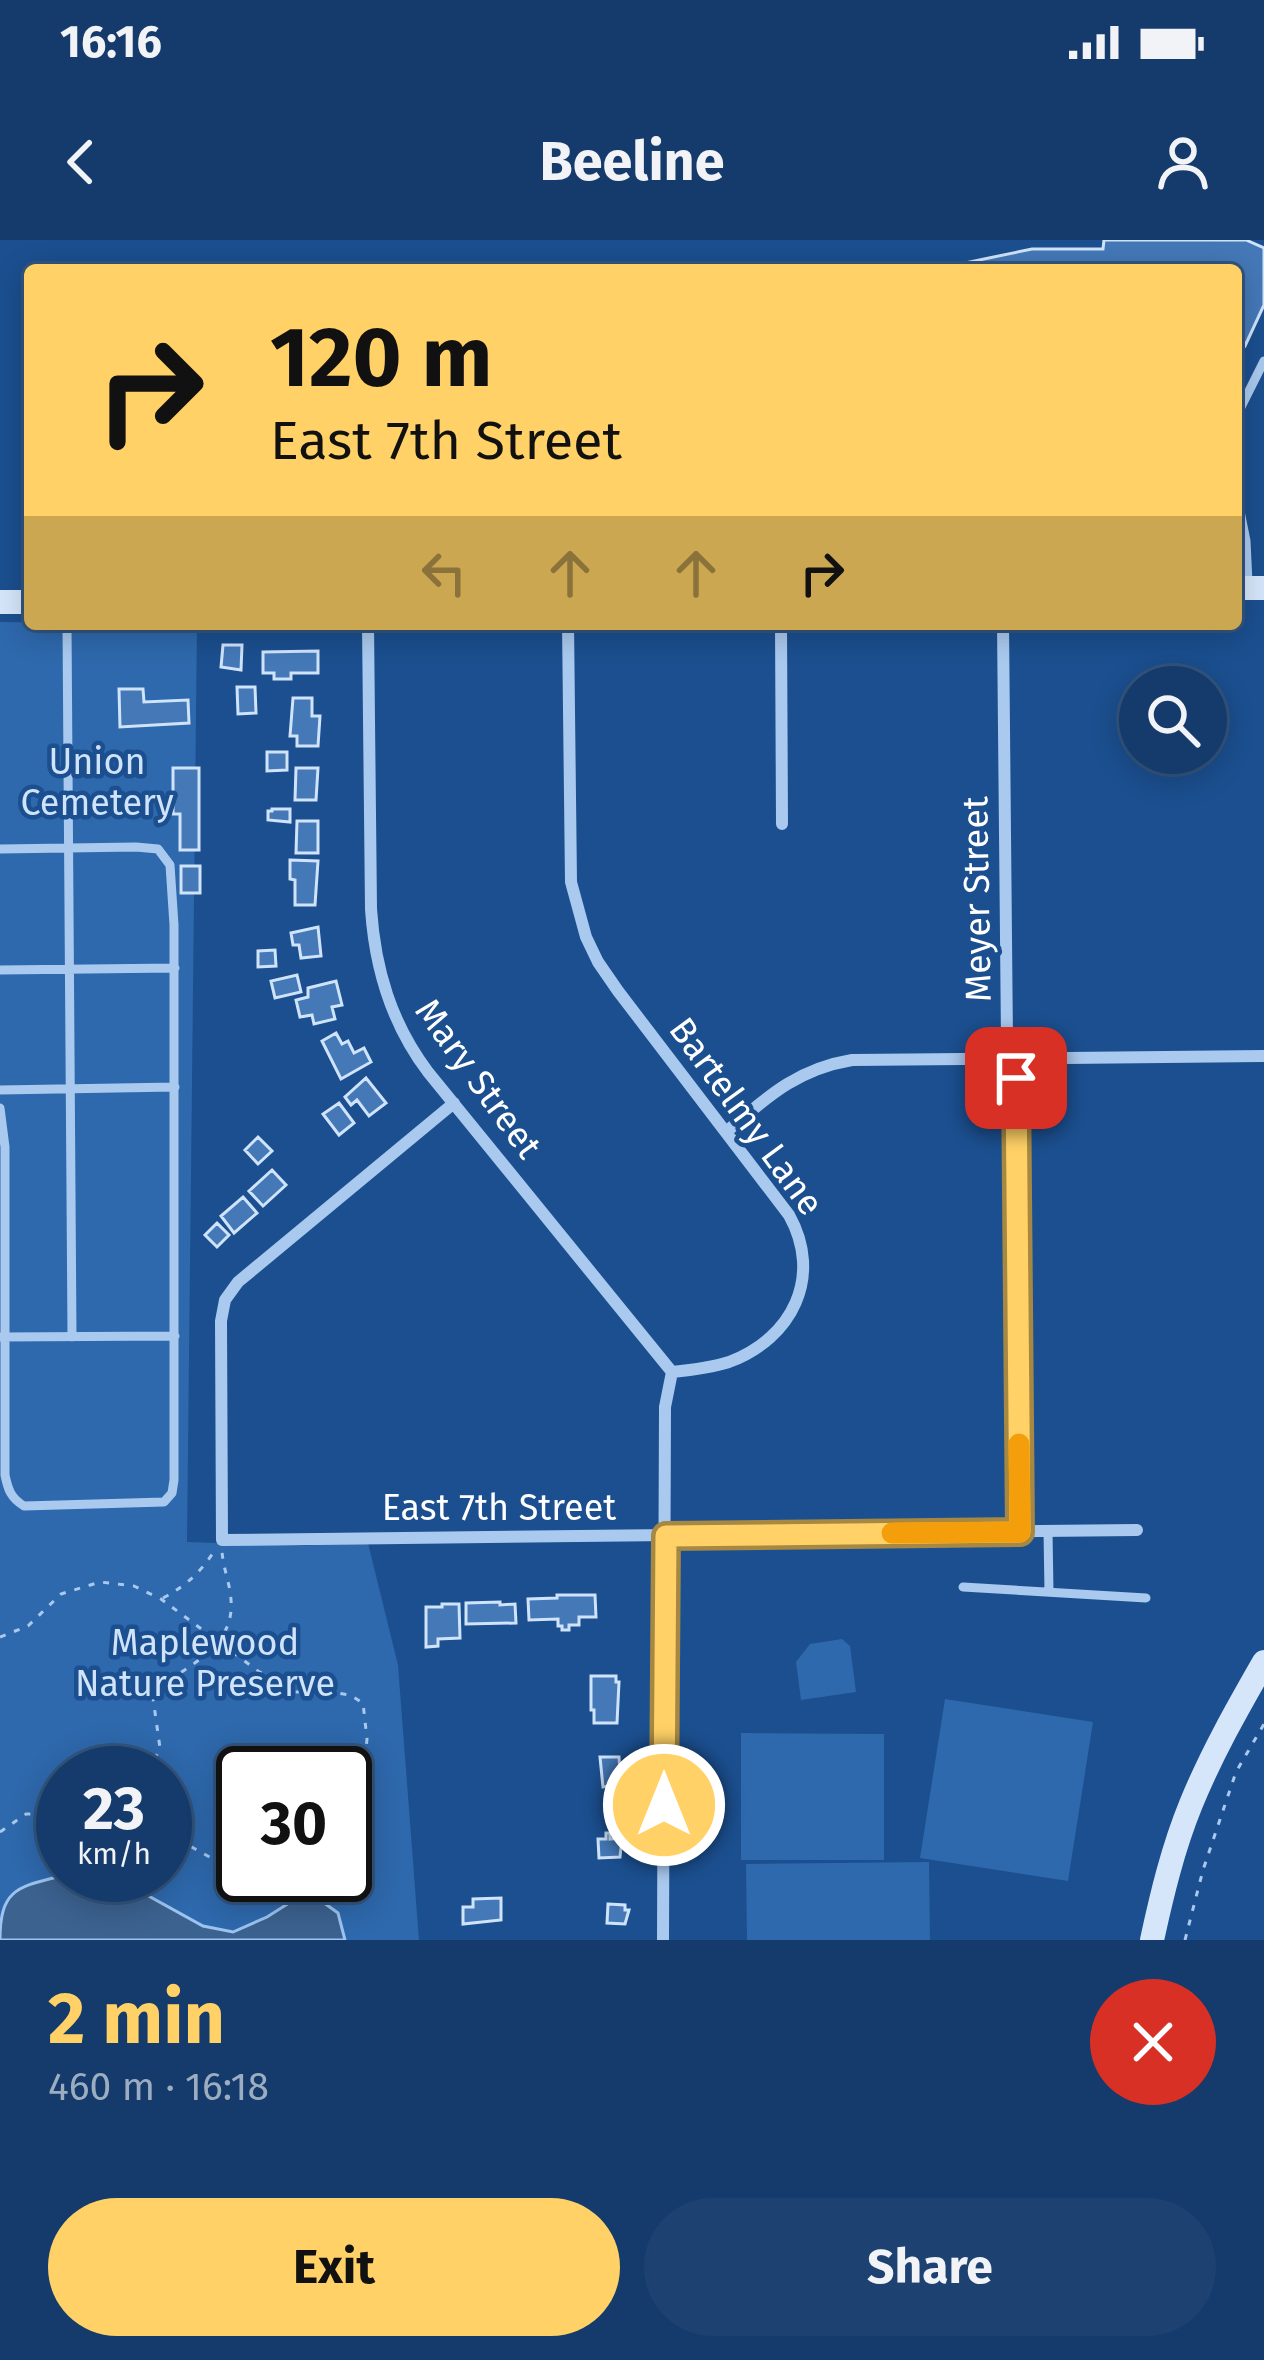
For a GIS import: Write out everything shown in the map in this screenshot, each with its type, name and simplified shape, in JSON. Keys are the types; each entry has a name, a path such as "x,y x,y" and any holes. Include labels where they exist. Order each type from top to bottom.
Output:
{"main road":[{"path":"1152,1940 1190,1806 1223,1733 1264,1662"}],"street":[{"name":"Mary Street","path":"368,630 373,943 390,1009 413,1051 672,1372"},
{"name":"Bartelmy Lane","path":"568,630 568,854 576,910 598,962 790,1215 805,1263 791,1312 754,1348 712,1367 672,1372"},
{"path":"781,630 782,824"},
{"name":"Meyer Street","path":"1004,630 1007,1042 1016,1078 1020,1532"},
{"path":"726,1132 788,1082 852,1060 1264,1055"},
{"path":"222,1540 221,1321 225,1300 238,1282 454,1103"},
{"path":"663,1940 665,1407 672,1372"},
{"name":"East 7th Street","path":"222,1540 1137,1530"}],"lane":[{"path":"1242,405 1264,361"},
{"path":"1242,547 1249,588"},
{"path":"67,630 72,1337"},
{"path":"0,849 158,849 170,865 175,968 174,1480 164,1502 24,1506 14,1499 5,1475 0,1108"},
{"path":"0,970 175,968"},
{"path":"0,1090 175,1087"},
{"path":"3,1336 175,1336"},
{"path":"1048,1531 1049,1592"},
{"path":"963,1587 1146,1598"}],"path":[{"path":"161,1599 199,1574 222,1540"},
{"path":"160,1746 152,1691 220,1644 230,1619 232,1598 222,1540"},
{"path":"0,1637 28,1626 61,1594 100,1582 134,1586 161,1599 258,1671 295,1692 350,1695 363,1703 366,1746"},
{"path":"1185,1940 1236,1772 1264,1724"},
{"path":"0,1832 26,1814 36,1814"}],"green space":[{"name":"Union Cemetery","path":"0,622 24,622 24,630 197,630 187,1542 308,1546 367,1539 398,1665 419,1940 0,1940"},
{"path":"842,1639 850,1646 856,1692 801,1700 796,1662 810,1644"},
{"path":"945,1699 1093,1722 1068,1881 920,1858"},
{"path":"741,1733 884,1734 884,1860 741,1860"},
{"path":"929,1862 930,1940 747,1940 746,1864"}],"shaded area":[{"path":"35,1883 36,1902 159,1902 203,1926 233,1932 289,1903 323,1902 338,1913 345,1940 0,1940 8,1899"}],"building":[{"path":"1104,240 1246,240 1264,248 1264,305 1245,346 1242,264 960,264 1032,249 1103,249"},
{"path":"223,645 242,645 241,670 221,667"},
{"path":"318,651 318,673 291,673 291,679 274,679 274,673 263,673 263,652"},
{"path":"237,687 255,687 256,713 238,714"},
{"path":"119,689 143,689 144,702 188,700 189,723 120,727"},
{"path":"293,698 312,698 312,716 320,716 318,746 297,746 297,736 290,736"},
{"path":"267,752 287,752 287,770 267,771"},
{"path":"173,768 199,768 199,850 180,850 180,814 173,814"},
{"path":"296,768 318,768 316,800 295,800"},
{"path":"272,809 290,809 290,822 268,820"},
{"path":"297,821 318,821 318,853 296,853"},
{"path":"290,860 318,861 315,905 295,905"},
{"path":"181,866 200,866 200,893 181,893"},
{"path":"318,927 321,956 301,958 291,933"},
{"path":"275,950 276,966 258,967 258,951"},
{"path":"297,975 301,992 275,998 271,981"},
{"path":"336,981 342,1005 332,1007 335,1019 314,1024 312,1015 300,1017 296,1000 308,997 308,988"},
{"path":"336,1033 354,1053 364,1048 371,1062 341,1079 322,1041"},
{"path":"366,1078 386,1103 369,1116 357,1100 351,1105 345,1097"},
{"path":"339,1103 354,1123 339,1135 323,1114"},
{"path":"258,1137 272,1151 258,1164 245,1150"},
{"path":"272,1170 286,1185 263,1206 249,1191"},
{"path":"243,1197 257,1213 234,1233 221,1216"},
{"path":"217,1223 229,1235 217,1247 205,1235"},
{"path":"595,1595 596,1617 579,1617 579,1625 569,1625 569,1630 558,1626 558,1619 529,1620 528,1599"},
{"path":"466,1603 515,1604 516,1623 466,1624"},
{"path":"459,1604 460,1638 438,1639 438,1646 426,1647 426,1607"},
{"path":"591,1676 616,1676 617,1723 594,1723"},
{"path":"600,1757 619,1757 621,1790 603,1787"},
{"path":"606,1833 610,1839 622,1838 620,1857 599,1858 598,1839 606,1839"},
{"path":"501,1898 501,1920 463,1924 463,1907 473,1907 473,1899"},
{"path":"608,1904 625,1905 629,1910 625,1924 607,1923"}],"slow traffic":[{"path":"892,1533 1020,1532 1019,1444"}],"route":[{"path":"664,1805 666,1536 1020,1532 1016,1078"}],"park label":[{"name":"Maplewood Nature Preserve","path":"205,1662"}]}
